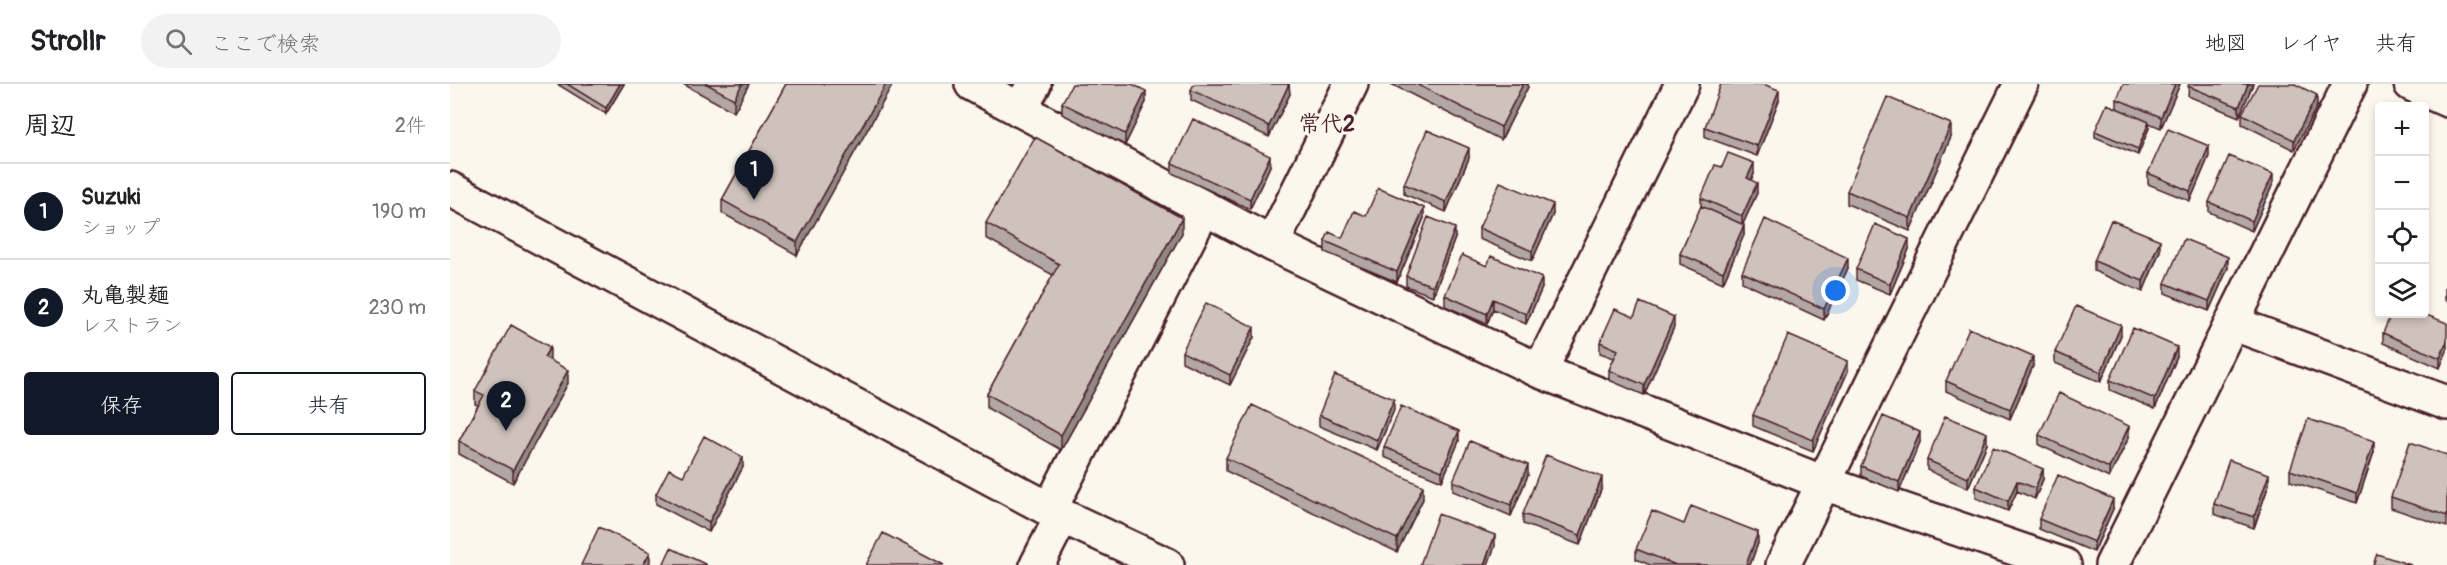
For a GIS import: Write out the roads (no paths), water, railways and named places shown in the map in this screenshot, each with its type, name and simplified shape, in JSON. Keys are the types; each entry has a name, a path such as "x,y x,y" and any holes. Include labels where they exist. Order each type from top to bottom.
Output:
{"street":[{"path":"972,84 1027,97 1204,208 1272,244 1540,371 1824,483 2064,565"},
{"path":"1272,244 1351,84"},
{"path":"1540,371 1682,84"},
{"path":"1784,565 2020,84"},
{"path":"2112,565 2350,84"},
{"path":"2411,84 2447,100"},
{"path":"450,189 1056,513 1167,565"},
{"path":"1037,565 1056,513 1204,208"},
{"path":"2232,323 2447,403"}],"place":[{"name":"Suzuki","path":"754,200"},
{"name":"丸亀製麺","path":"506,431"}],"district":[{"name":"常代2","path":"1327,124"}]}
